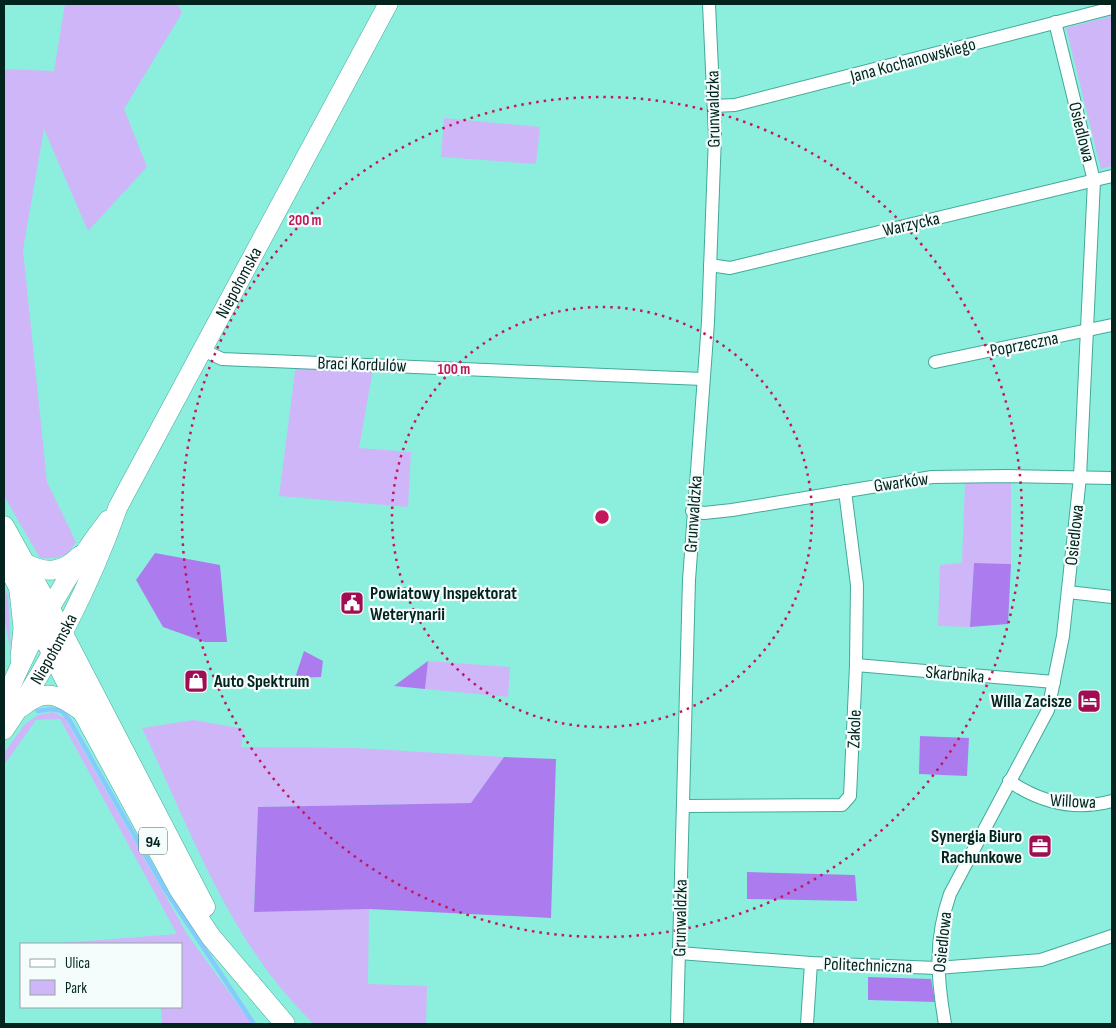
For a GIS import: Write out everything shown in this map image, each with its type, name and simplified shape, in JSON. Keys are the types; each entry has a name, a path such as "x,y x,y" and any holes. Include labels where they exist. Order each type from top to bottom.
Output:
{"main road":[{"name":"Niepołomska","path":"4,730 20,666 39,628 84,552 118,507 388,4"},
{"name":"Niepołomska","path":"10,708 40,676 100,558 118,507"},
{"name":"94","path":"4,526 50,609 234,962"},
{"path":"25,563 40,571 50,571 71,564 84,552"},
{"name":"94","path":"4,558 83,712 179,889 212,937 285,1024"},
{"path":"19,587 23,628 20,666"},
{"path":"10,708 31,700 54,695 64,698 83,712"}],"street":[{"name":"Grunwaldzka","path":"677,1024 692,511 710,265 715,136 709,4"},
{"name":"Jana Kochanowskiego","path":"714,106 735,105 1112,8"},
{"name":"Osiedlowa","path":"945,1024 937,968 942,920 950,894 1048,710 1068,592 1080,477 1094,181 1055,22"},
{"name":"Warzycka","path":"710,265 730,268 1112,176"},
{"name":"Poprzeczna","path":"935,362 1086,332 1112,325"},
{"name":"Braci Kordulów","path":"203,350 222,359 703,379"},
{"name":"Gwarków","path":"692,511 704,513 732,510 932,477 1112,478"},
{"name":"Zakole","path":"683,806 842,805 850,796 856,665 856,585 845,491"},
{"path":"1068,592 1112,597"},
{"name":"Skarbnika","path":"856,665 1054,682"},
{"name":"Willowa","path":"1009,781 1027,793 1044,800 1063,804 1101,804 1112,801"},
{"name":"Politechniczna","path":"679,953 811,963 937,968 1041,960 1112,936"},
{"path":"807,1024 811,963"}],"green space":[{"path":"65,4 178,4 182,13 124,109 147,167 88,231 44,129 23,250 47,482 76,542 69,551 57,558 40,558 4,496 4,69 54,71"},
{"path":"1112,16 1112,166 1101,169 1066,28"},
{"path":"444,118 540,127 536,164 441,157"},
{"path":"296,364 373,369 359,448 411,452 408,507 279,496"},
{"path":"965,482 1011,483 1011,564 974,563 970,627 938,626 940,565 962,563"},
{"path":"4,587 8,595 11,652 4,618"},
{"path":"428,661 510,667 508,697 425,689"},
{"path":"53,712 65,718 187,934 252,1024 162,1024 161,1008 182,1008 182,943 61,943 177,934 60,719 36,720 4,765 4,753 25,724 38,715"},
{"path":"194,720 244,729 241,747 357,748 504,757 471,803 258,807 254,911 369,909 368,984 427,986 426,1024 314,1024 285,993 259,958 215,885 142,728"}],"shaded area":[{"path":"155,553 220,565 227,642 205,642 163,627 136,580"},
{"path":"974,563 1011,564 1008,624 970,627"},
{"path":"304,651 323,661 321,677 295,678"},
{"path":"428,661 425,689 394,686"},
{"path":"920,736 969,738 967,776 919,774"},
{"path":"504,757 556,759 551,918 369,909 254,912 258,807 471,803"},
{"path":"747,872 855,875 857,901 747,899"},
{"path":"868,977 931,979 935,1002 868,1000"}],"waterway":[{"path":"38,711 51,709 62,711 70,721 164,888 254,1024"}],"place":[{"name":"Powiatowy Inspektorat Weterynarii","path":"352,603"},
{"name":"Auto Spektrum","path":"196,681"},
{"name":"Willa Zacisze","path":"1089,701"},
{"name":"Synergia Biuro Rachunkowe","path":"1040,846"}]}
